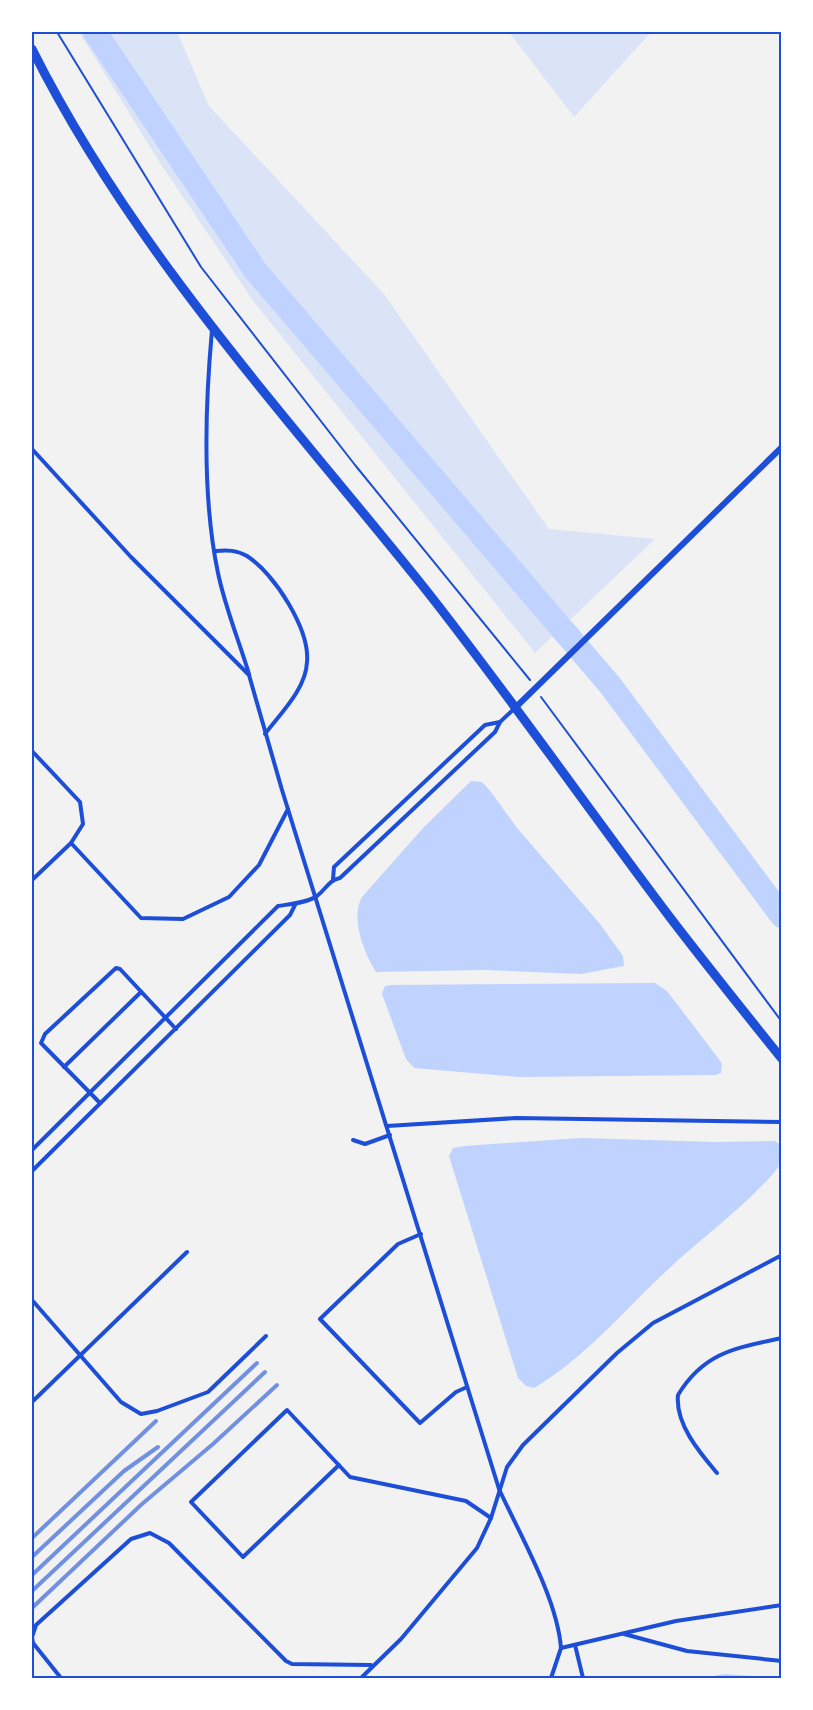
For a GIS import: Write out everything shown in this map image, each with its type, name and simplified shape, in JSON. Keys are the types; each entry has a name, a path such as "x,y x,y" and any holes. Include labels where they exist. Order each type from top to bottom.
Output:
{"street":[{"path":"32,49 73,124 119,200 212,329 424,588 516,707 674,922 782,1059"},
{"path":"516,707 782,447"}],"lane":[{"path":"212,329 207,380 209,494 218,572 265,735 499,1488 556,1617 561,1648 551,1678"},
{"path":"32,449 139,566 249,675"},
{"path":"216,551 230,550 248,557 274,584 297,620 306,640 308,664 303,678 290,702 265,735"},
{"path":"32,1150 278,906 295,905 315,897 333,879 340,878 495,732 500,722 516,707"},
{"path":"333,879 334,867 485,725 500,722"},
{"path":"32,751 80,802 83,824 71,843 32,880"},
{"path":"71,843 141,918 183,919 229,897 259,866 288,809"},
{"path":"32,1171 290,915 295,905"},
{"path":"100,1103 41,1043 45,1034 116,968 120,969 176,1029"},
{"path":"64,1067 141,992"},
{"path":"387,1126 516,1118 782,1122"},
{"path":"353,1140 365,1144 390,1135"},
{"path":"421,1234 398,1244 320,1319 420,1422 456,1392 467,1387"},
{"path":"32,1402 187,1252"},
{"path":"361,1678 401,1639 477,1548 491,1518 507,1467 523,1445 638,1335 668,1314 782,1255"},
{"path":"32,1300 82,1354 121,1402 141,1414 157,1411 208,1392 266,1336"},
{"path":"717,1473 702,1456 689,1434 680,1415 678,1395 701,1367 718,1354 782,1338"},
{"path":"339,1465 243,1557 191,1502 287,1410 339,1465 350,1477 466,1500 491,1518"},
{"path":"61,1678 33,1643 32,1637 36,1625 131,1539 150,1533 169,1543 286,1661 292,1664 372,1665"},
{"path":"561,1648 676,1621 782,1605"},
{"path":"620,1634 687,1651 782,1661"},
{"path":"575,1645 583,1678"}],"path":[{"path":"57,32 201,267 355,465 525,671 534,689 782,1022"}],"shaded area":[{"path":"79,32 177,32 209,106 384,294 549,529 655,539 535,653 254,302 160,163"},
{"path":"509,32 651,32 574,117"}],"water":[{"path":"471,781 482,782 491,792 517,828 600,924 623,956 624,966 581,974 484,970 376,972 363,945 358,925 357,914 362,897 424,827"},
{"path":"655,983 667,991 715,1054 722,1064 721,1073 716,1075 519,1077 414,1068 406,1059 382,994 385,986 391,985"},
{"path":"581,1138 716,1142 775,1141 781,1145 781,1164 754,1194 676,1262 585,1350 534,1388 526,1386 518,1378 449,1156 453,1148 464,1146"},
{"path":"724,1674 781,1678 702,1678"}],"waterway":[{"path":"95,32 255,270 610,685 782,916"}],"railway":[{"path":"32,1575 257,1363"},
{"path":"32,1591 265,1372"},
{"path":"32,1608 142,1504 213,1444 277,1385"},
{"path":"32,1538 156,1421"},
{"path":"32,1557 124,1471 158,1447"}]}
